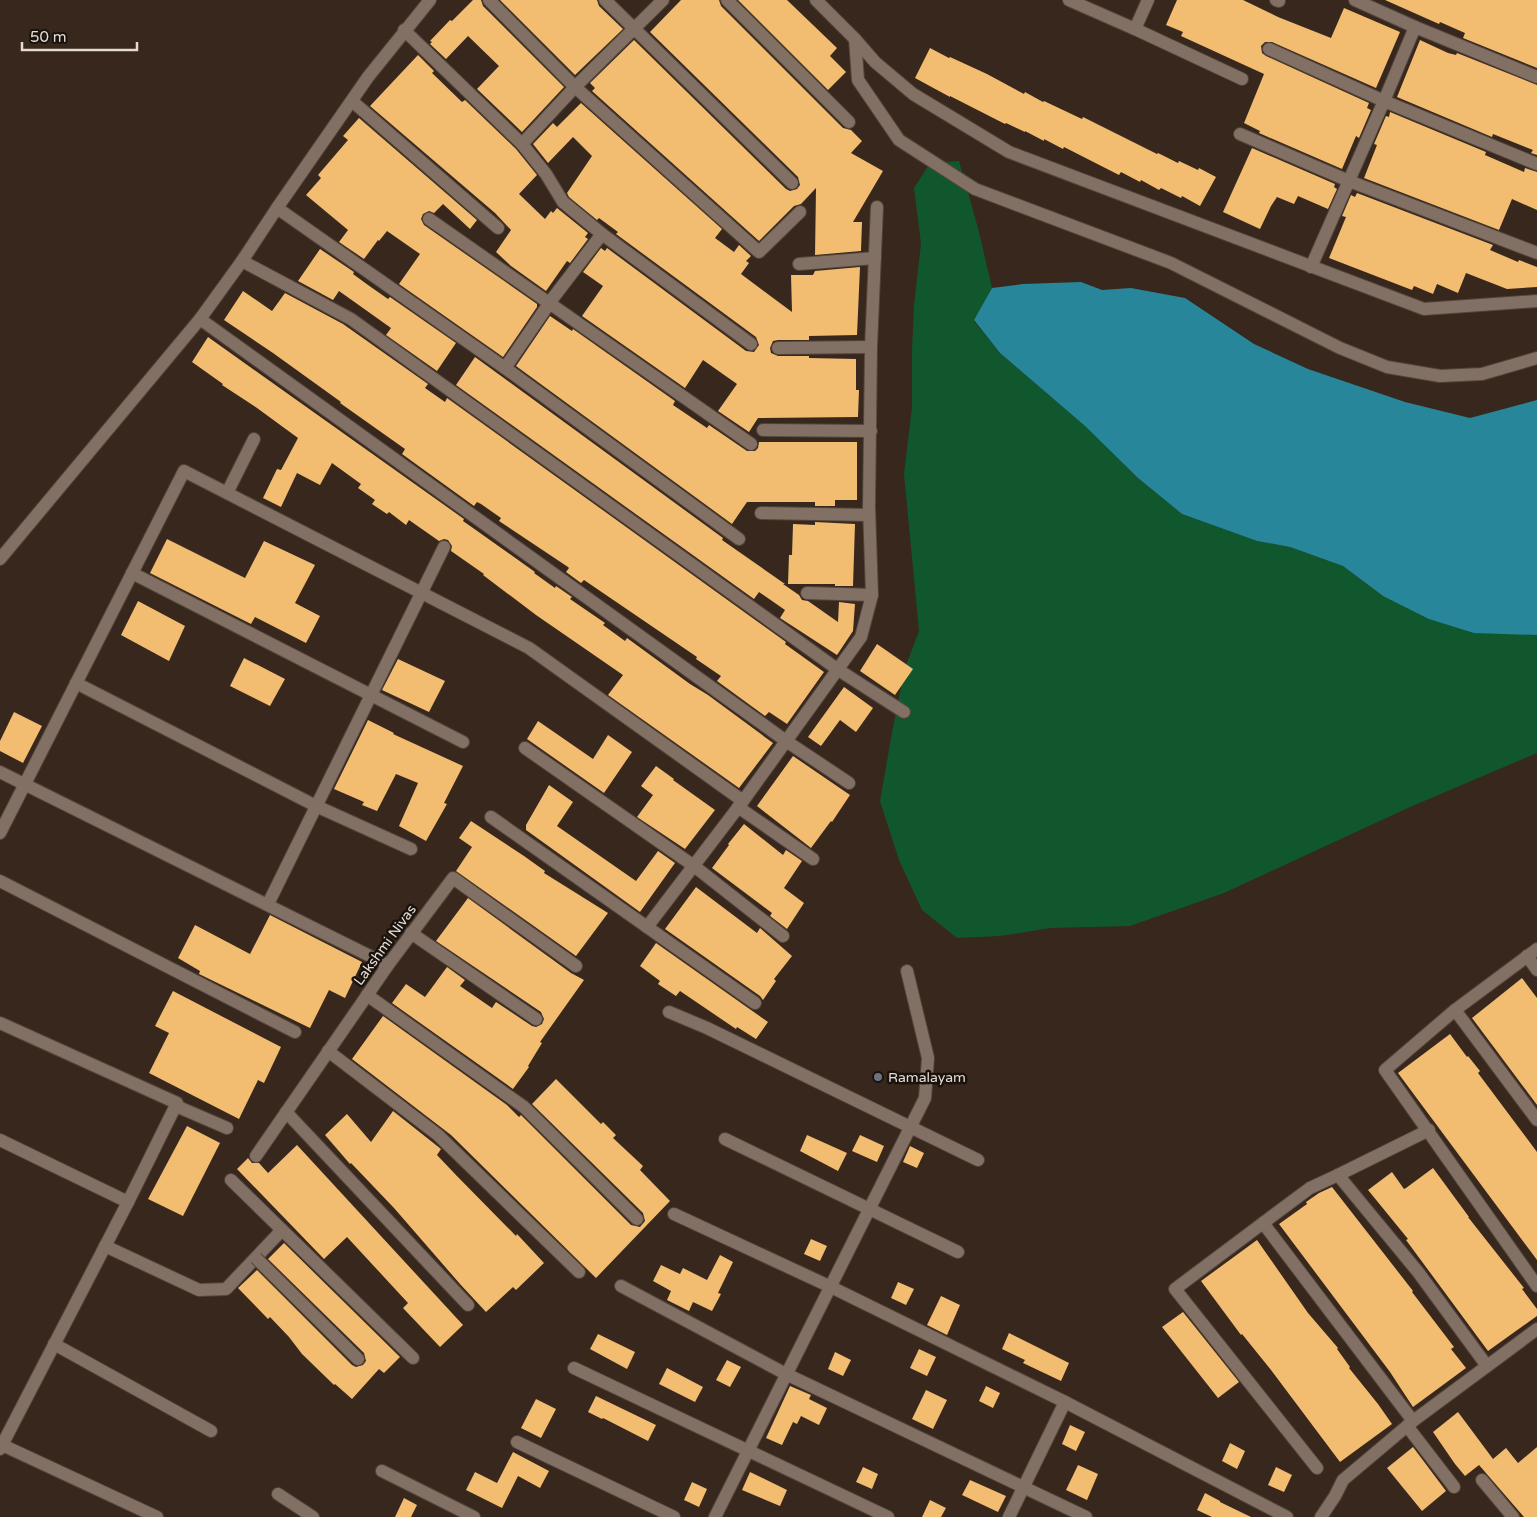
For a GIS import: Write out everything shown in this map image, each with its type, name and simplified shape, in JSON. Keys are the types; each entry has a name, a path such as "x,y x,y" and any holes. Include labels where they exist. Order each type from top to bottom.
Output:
{"street":[{"path":"0,559 200,319 352,101 404,30 430,0"},
{"path":"489,0 575,87 759,252 800,212"},
{"path":"605,0 792,183"},
{"path":"522,144 575,87 663,0"},
{"path":"727,0 849,122"},
{"path":"816,0 875,62 912,94 1008,152 1424,310 1537,301"},
{"path":"1068,0 1242,79"},
{"path":"1135,30 1148,0"},
{"path":"1355,0 1537,77"},
{"path":"1311,267 1415,27"},
{"path":"404,30 522,144 546,174 562,202 602,234 751,344"},
{"path":"855,39 858,80 899,140 975,189 1171,264 1340,348 1387,367 1440,376 1482,374 1537,358"},
{"path":"1269,49 1384,102 1537,164"},
{"path":"352,101 498,228"},
{"path":"1240,134 1349,181 1537,253"},
{"path":"647,927 741,804 861,637 872,595 869,515 871,347 877,207"},
{"path":"277,208 505,368 738,539"},
{"path":"430,219 751,444"},
{"path":"505,368 550,303 602,234"},
{"path":"798,264 875,258"},
{"path":"242,261 351,319 837,669 904,712"},
{"path":"200,319 786,741 849,783"},
{"path":"778,348 871,347"},
{"path":"763,430 871,430"},
{"path":"228,493 254,440"},
{"path":"0,833 184,471 529,648 813,859"},
{"path":"761,513 869,515"},
{"path":"268,904 444,548"},
{"path":"132,573 463,742"},
{"path":"807,593 872,595"},
{"path":"76,683 316,806 411,849"},
{"path":"525,748 694,866 783,936"},
{"path":"0,772 388,965"},
{"path":"491,817 755,1004"},
{"name":"Lakshmi Nivas","path":"256,1156 388,965 453,878 576,966"},
{"path":"0,881 295,1032"},
{"path":"411,934 536,1019"},
{"path":"1537,970 1532,952 1455,1010 1385,1070 1537,1286"},
{"path":"715,1517 925,1098 928,1058 907,971"},
{"path":"367,995 524,1107 637,1219"},
{"path":"1455,1010 1537,1120"},
{"path":"669,1012 707,1028 978,1160"},
{"path":"0,1022 177,1103 176,1106 227,1128"},
{"path":"328,1052 438,1134 579,1272"},
{"path":"156,1517 1,1446 176,1106"},
{"path":"286,1112 468,1305"},
{"path":"1317,1468 1175,1289 1310,1188 1428,1130"},
{"path":"0,1140 128,1202"},
{"path":"725,1140 958,1252"},
{"path":"1338,1175 1418,1272 1487,1366"},
{"path":"231,1180 413,1358"},
{"path":"674,1214 831,1287 1065,1402 1287,1517"},
{"path":"1263,1223 1410,1423 1454,1487"},
{"path":"105,1246 199,1290 226,1289 282,1230"},
{"path":"260,1262 358,1359"},
{"path":"621,1286 786,1374 1086,1517"},
{"path":"1321,1517 1343,1480 1410,1423 1537,1329"},
{"path":"54,1344 212,1431"},
{"path":"574,1368 888,1517"},
{"path":"1010,1517 1065,1402"},
{"path":"517,1442 674,1517"},
{"path":"382,1471 474,1517"},
{"path":"1482,1480 1513,1517"},
{"path":"278,1494 313,1517"}],"green space":[{"path":"959,161 978,228 992,288 974,321 1000,353 1085,426 1138,478 1182,514 1257,541 1290,547 1343,566 1383,596 1537,635 1537,753 1410,807 1224,893 1130,926 1051,928 1000,936 957,938 922,910 899,860 880,801 905,668 919,631 904,474 912,407 914,305 921,244 914,188 930,163"}],"water":[{"path":"1081,282 1102,290 1131,288 1185,298 1254,344 1308,369 1405,402 1470,418 1537,400 1537,635 1474,633 1429,619 1383,596 1343,566 1290,547 1257,541 1182,514 1138,478 1085,426 1000,353 974,320 992,288 1023,284"}],"building":[{"path":"473,0 481,0 483,6 564,87 522,132 477,89 499,66 468,36 446,59 430,44 432,42 430,41 450,20 452,21"},
{"path":"500,0 597,0 599,6 623,29 575,75"},
{"path":"681,0 719,0 721,6 843,128 851,130 862,141 851,153 883,171 853,222 862,222 861,251 815,255 816,188 801,204 794,206 759,241 592,91 595,88 590,83 634,40 786,189 790,191 797,189 800,185 798,177 650,32"},
{"path":"738,0 787,0 837,48 830,56 846,72 828,90"},
{"path":"1177,0 1243,0 1278,17 1331,38 1344,8 1400,32 1376,88 1272,42 1265,42 1261,46 1262,53 1266,56 1369,103 1367,108 1371,110 1359,138 1356,136 1342,169 1259,133 1260,131 1244,123 1264,74 1181,36 1183,32 1166,25"},
{"path":"1385,0 1537,0 1537,68 1463,38 1465,33 1440,22 1439,24"},
{"path":"1420,40 1448,53 1456,55 1457,53 1537,85 1537,155 1531,153 1533,150 1493,134 1492,137 1397,97"},
{"path":"930,48 987,74 1024,94 1025,92 1082,119 1083,117 1157,154 1198,170 1199,168 1216,177 1200,206 1182,196 1181,198 1161,188 1159,190 1121,172 1119,175 1064,147 1063,149 1044,139 1044,141 1025,131 1005,124 915,78"},
{"path":"418,55 434,71 432,73 462,102 465,100 516,149 537,175 519,194 545,219 551,211 553,213 557,208 588,233 585,237 588,239 570,263 567,261 546,291 511,266 496,252 511,230 495,213 370,106"},
{"path":"581,103 722,229 715,238 734,252 739,245 751,256 746,261 749,263 741,274 792,312 791,275 813,275 815,271 860,267 857,335 809,336 809,340 778,340 773,341 770,348 771,353 778,356 856,359 856,390 859,390 858,417 758,418 749,432 718,411 737,384 703,360 685,388 582,316 603,286 583,272 601,248 605,251 607,248 746,351 754,352 759,345 756,337 616,234 618,232 599,218 597,220 569,197 567,193 592,156 573,137 548,163 533,144 553,123 557,127"},
{"path":"1390,112 1486,152 1485,155 1524,172 1525,168 1537,172 1537,210 1512,199 1499,230 1364,178 1377,145 1374,144 1386,116 1389,117"},
{"path":"359,118 477,220 470,229 443,204 434,213 429,211 423,214 421,219 424,225 537,304 537,307 503,357 399,284 420,254 387,231 364,259 339,242 348,230 306,195 321,178 318,175 348,140 343,136"},
{"path":"1252,148 1335,184 1334,187 1337,189 1328,209 1298,196 1294,204 1277,197 1260,229 1223,212"},
{"path":"1357,193 1493,245 1490,250 1518,262 1519,260 1537,267 1537,287 1507,289 1466,273 1458,293 1437,284 1433,294 1414,286 1412,290 1329,258 1346,217 1342,216 1351,195 1355,197"},
{"path":"320,249 354,272 353,274 388,299 390,297 456,343 437,371 386,335 391,328 339,291 333,300 298,281"},
{"path":"243,291 272,311 285,293 343,324 428,384 425,388 445,402 447,398 786,642 785,644 824,672 787,724 769,712 765,716 717,681 721,676 696,659 697,657 584,580 581,583 566,572 568,567 499,521 501,518 481,504 477,502 474,506 402,454 405,449 273,353 224,320"},
{"path":"550,316 572,331 573,329 675,401 673,405 707,428 709,425 747,451 755,451 758,448 759,442 857,442 857,500 835,500 835,506 815,506 815,502 747,502 732,524 516,366"},
{"path":"208,337 464,519 463,521 555,588 556,586 572,597 570,599 605,623 603,625 625,641 627,638 773,743 739,788 608,695 623,675 536,615 451,551 452,546 448,540 439,541 409,520 406,525 389,512 387,514 372,504 375,500 358,488 361,484 332,463 320,485 297,473 281,507 263,498 277,469 281,470 298,438 192,362"},
{"path":"475,357 723,538 722,540 785,584 783,584 799,595 802,600 808,601 838,622 839,602 855,604 853,631 837,655 780,618 785,610 759,592 754,599 456,385"},
{"path":"815,522 855,524 853,586 788,584 789,555 792,555 793,524 815,525"},
{"path":"167,539 245,578 264,541 315,565 295,603 320,616 306,643 255,617 251,624 150,573"},
{"path":"138,601 185,626 169,661 121,635"},
{"path":"877,644 913,669 895,695 860,671"},
{"path":"244,658 285,679 270,706 230,686"},
{"path":"398,659 445,681 429,712 382,690"},
{"path":"844,687 873,708 856,732 840,720 821,746 808,737"},
{"path":"14,712 42,726 23,763 0,751 0,741"},
{"path":"368,720 393,734 463,766 444,803 447,804 426,841 399,826 418,783 396,774 377,811 362,805 364,802 334,789"},
{"path":"538,721 593,759 608,735 632,752 604,793 527,739"},
{"path":"793,756 850,795 832,822 811,848 757,806"},
{"path":"656,766 715,810 685,849 637,817 653,795 641,786"},
{"path":"549,785 573,802 557,826 636,881 658,851 675,863 640,912 526,830 526,825"},
{"path":"471,821 524,856 545,871 544,873 608,913 576,956 456,871 472,847 459,838"},
{"path":"744,824 783,855 786,850 802,861 784,888 804,903 787,929 770,916 772,913 712,868"},
{"path":"696,887 757,933 760,928 792,956 774,979 776,981 763,1000 665,929"},
{"path":"468,898 571,973 584,980 540,1042 542,1043 529,1067 513,1089 392,1003 406,984 425,997 447,967 465,980 460,986 492,1008 496,1002 532,1026 536,1027 542,1024 544,1019 541,1012 436,941"},
{"path":"270,915 362,962 345,998 329,990 310,1028 199,974 200,971 178,958 195,925 250,954"},
{"path":"656,943 768,1022 756,1039 737,1027 736,1029 680,991 676,996 658,984 660,981 640,966"},
{"path":"1522,978 1537,998 1537,1105 1472,1018"},
{"path":"173,991 281,1047 264,1083 258,1080 239,1119 149,1073 169,1033 155,1026"},
{"path":"383,1016 507,1105 519,1117 521,1115 631,1225 640,1227 645,1221 643,1213 532,1104 556,1079 601,1124 603,1122 616,1135 613,1138 643,1166 640,1170 670,1201 596,1278 451,1135 352,1059"},
{"path":"1450,1034 1480,1071 1478,1073 1537,1152 1537,1260 1398,1073"},
{"path":"393,1111 441,1149 437,1155 544,1263 516,1290 513,1287 486,1312 394,1208 350,1164 325,1135 347,1114 371,1142"},
{"path":"187,1126 220,1143 183,1216 148,1199"},
{"path":"807,1135 847,1153 838,1171 800,1151"},
{"path":"860,1135 884,1146 877,1162 852,1151"},
{"path":"297,1145 463,1325 440,1347 403,1308 408,1303 347,1237 324,1259 237,1169 248,1158 252,1163 259,1163 268,1173"},
{"path":"910,1146 924,1153 917,1168 903,1162"},
{"path":"1433,1168 1468,1217 1524,1288 1522,1289 1537,1309 1537,1316 1488,1351 1406,1240 1408,1239 1368,1190 1392,1172 1404,1189"},
{"path":"1332,1187 1413,1291 1454,1347 1451,1349 1466,1368 1413,1407 1390,1372 1279,1224 1307,1204 1306,1202"},
{"path":"811,1239 827,1246 820,1261 804,1254"},
{"path":"1257,1240 1308,1313 1338,1348 1349,1368 1392,1424 1340,1462 1201,1281"},
{"path":"284,1243 400,1357 384,1373 379,1369 352,1399 334,1385 302,1354 270,1317 268,1319 238,1288 257,1270 352,1365 356,1367 363,1365 366,1361 364,1353 268,1259"},
{"path":"720,1255 733,1262 718,1293 721,1294 712,1311 693,1302 689,1311 667,1300 671,1291 653,1281 661,1265 680,1274 683,1268 707,1280"},
{"path":"898,1282 914,1289 906,1305 891,1298"},
{"path":"941,1296 960,1305 947,1335 927,1325"},
{"path":"1183,1312 1239,1382 1218,1398 1162,1327"},
{"path":"1009,1333 1069,1363 1061,1381 1023,1363 1025,1360 1002,1349"},
{"path":"598,1334 635,1352 627,1369 590,1349"},
{"path":"919,1349 936,1357 927,1376 910,1368"},
{"path":"835,1352 851,1360 843,1376 828,1369"},
{"path":"727,1360 741,1367 730,1387 716,1380"},
{"path":"667,1368 703,1387 695,1402 659,1384"},
{"path":"790,1386 811,1395 809,1399 827,1408 819,1425 801,1416 797,1424 793,1422 782,1445 766,1438"},
{"path":"986,1386 1000,1393 993,1408 979,1401"},
{"path":"926,1390 947,1400 933,1429 912,1419"},
{"path":"596,1396 656,1425 648,1441 588,1412"},
{"path":"536,1399 556,1409 541,1438 521,1428"},
{"path":"1458,1412 1493,1459 1506,1448 1518,1463 1537,1447 1537,1517 1524,1517 1479,1465 1465,1476 1455,1464 1433,1432"},
{"path":"1070,1425 1085,1432 1076,1451 1062,1444"},
{"path":"1230,1443 1245,1451 1237,1469 1222,1461"},
{"path":"1413,1447 1446,1491 1422,1511 1387,1468"},
{"path":"513,1452 549,1471 540,1488 518,1476 502,1508 466,1490 475,1472 497,1483"},
{"path":"1078,1465 1098,1474 1087,1500 1066,1490"},
{"path":"863,1467 878,1474 872,1489 856,1482"},
{"path":"1276,1467 1292,1475 1284,1492 1268,1485"},
{"path":"750,1472 787,1490 780,1506 742,1490"},
{"path":"970,1480 1006,1496 998,1512 962,1495"},
{"path":"692,1482 707,1489 699,1507 684,1500"},
{"path":"1205,1493 1251,1517 1212,1517 1197,1510"},
{"path":"404,1498 417,1505 411,1517 395,1517"},
{"path":"930,1500 946,1508 941,1517 922,1517"}],"place":[{"name":"Ramalayam","path":"878,1077"}]}
